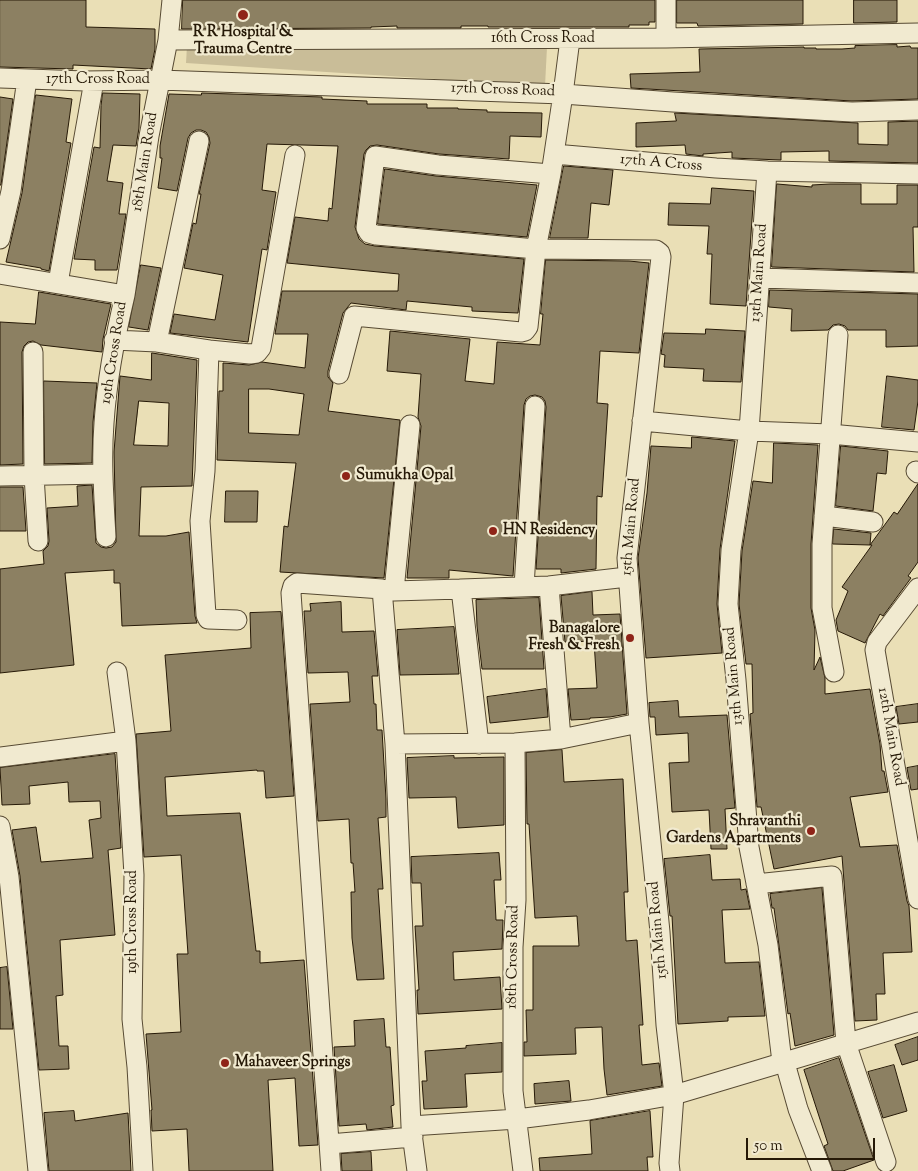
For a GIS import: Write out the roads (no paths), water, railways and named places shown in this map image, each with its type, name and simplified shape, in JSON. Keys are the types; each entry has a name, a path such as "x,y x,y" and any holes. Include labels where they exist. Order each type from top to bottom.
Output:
{"street":[{"name":"18th Main Road","path":"125,294 159,80 168,40 172,0"},
{"path":"666,0 666,38"},
{"name":"16th Cross Road","path":"168,40 570,39 918,33"},
{"path":"570,39 563,94 852,112 918,110"},
{"name":"17th Cross Road","path":"0,78 94,81 159,80 563,94 551,174 536,249 528,327 525,331 354,316 340,374"},
{"path":"0,239 11,191 27,79"},
{"path":"58,283 94,81"},
{"path":"157,342 199,141"},
{"name":"17th A Cross","path":"554,154 767,171 918,174"},
{"path":"114,340 157,342 209,350 257,353 261,348 295,155"},
{"name":"15th Main Road","path":"551,174 438,165 376,156 366,228 369,233 376,235 536,249 656,250 660,253 627,558 627,577 638,723 660,932 666,1025 674,1095 670,1171"},
{"name":"13th Main Road","path":"767,171 749,430 732,550 728,604 749,846 768,945 782,1062 785,1063 798,1109 822,1171"},
{"name":"19th Cross Road","path":"0,274 125,294 114,340 104,423 103,474 106,537"},
{"path":"760,278 918,283"},
{"path":"834,672 822,608 822,544 838,335"},
{"path":"209,350 206,471 200,521 206,615 208,619 212,620 237,620"},
{"path":"33,352 34,475 38,541"},
{"path":"524,587 535,406"},
{"path":"642,421 918,442"},
{"path":"410,425 388,590 412,1131 417,1171"},
{"path":"0,476 103,474"},
{"path":"824,516 873,522"},
{"path":"331,1171 291,593 293,586 297,583 388,590 461,589 548,586 627,577"},
{"path":"548,586 561,739"},
{"name":"12th Main Road","path":"918,588 877,642 874,650 918,899"},
{"path":"461,589 479,744"},
{"name":"19th Cross Road","path":"117,672 126,741 134,875 132,1019 137,1067 143,1171"},
{"path":"395,744 515,743 561,739 638,723"},
{"path":"0,756 126,741"},
{"name":"18th Cross Road","path":"515,743 516,900 513,947 513,1091 523,1171"},
{"path":"0,826 10,877 38,1171"},
{"path":"756,884 832,876 846,1043 886,1162"},
{"path":"329,1144 412,1131 589,1110 674,1095 918,1022"}],"place":[{"name":"R R Hospital & Trauma Centre","path":"243,15"},
{"name":"Sumukha Opal","path":"346,476"},
{"name":"HN Residency","path":"493,531"},
{"name":"Banagalore Fresh & Fresh","path":"630,638"},
{"name":"Shravanthi Gardens Apartments","path":"811,831"},
{"name":"Mahaveer Springs","path":"225,1063"}]}
